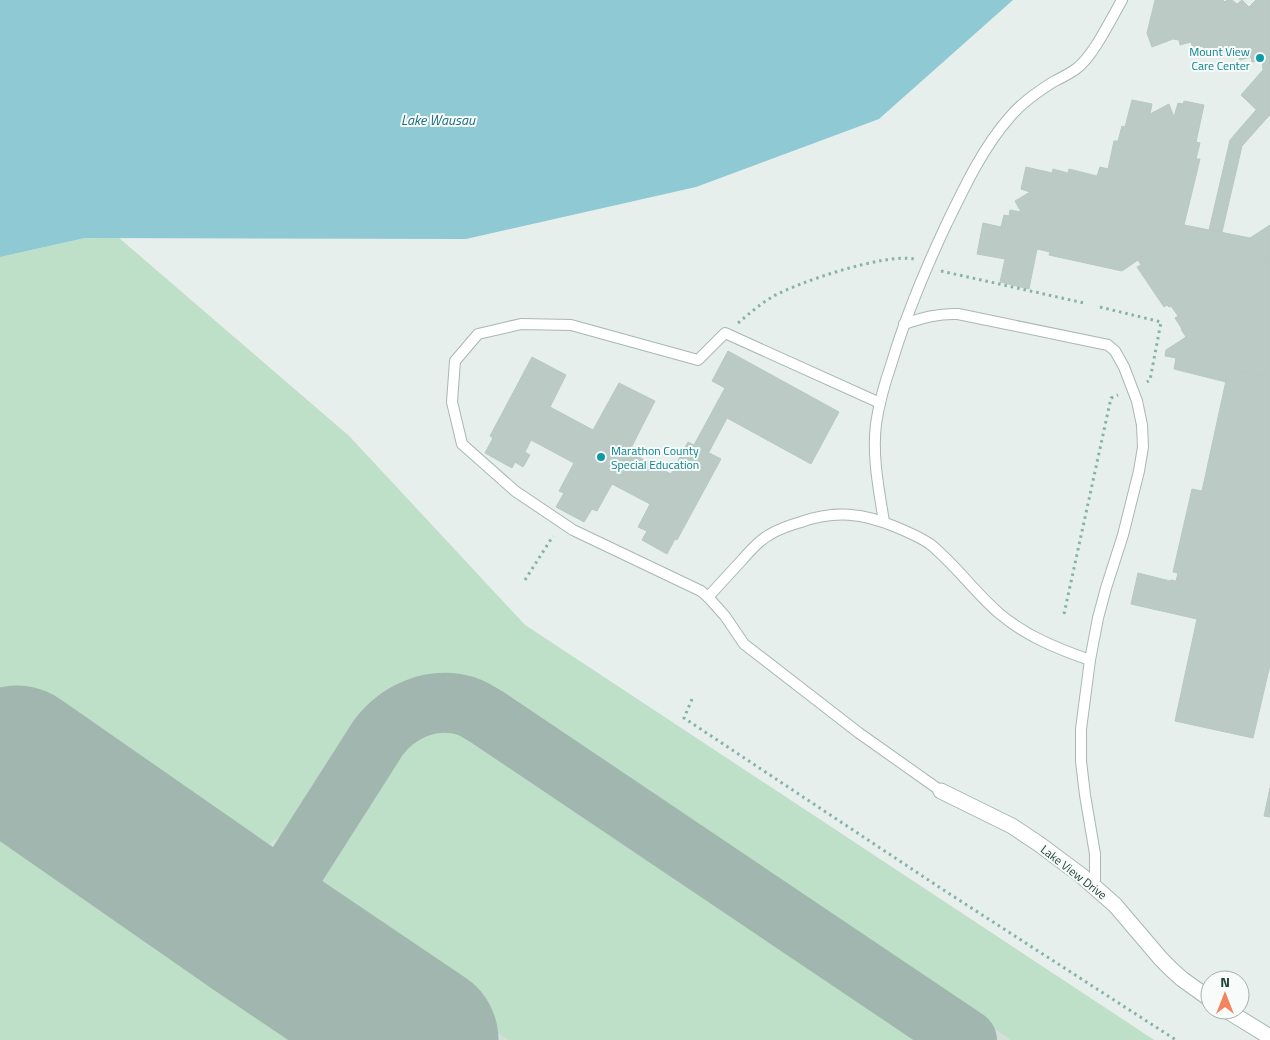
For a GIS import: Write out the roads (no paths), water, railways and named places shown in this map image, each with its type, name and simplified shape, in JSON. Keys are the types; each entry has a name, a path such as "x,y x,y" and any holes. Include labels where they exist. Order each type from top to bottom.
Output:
{"street":[{"name":"Lake View Drive","path":"942,791 1012,826 1095,887 1120,911 1166,965 1200,992"},
{"path":"1242,1020 1270,1037"}],"lane":[{"path":"884,522 875,458 875,440 880,403 904,324 920,281 966,186 992,140 1011,115 1030,98 1077,69 1084,62 1122,0"},
{"path":"904,324 936,315 958,314 1108,345 1115,351 1124,367 1140,413 1143,447 1139,470 1123,535 1101,604 1083,708 1080,749 1084,795 1095,854 1095,887"},
{"path":"880,403 725,333 698,360 571,325 522,324 478,334 455,361 452,402 462,444 515,491 573,530 691,586 708,597 725,616 744,644 859,733 942,791"},
{"path":"708,597 768,535 785,527 817,517 840,514 860,516 884,522 912,533 928,543 999,614 1030,634 1056,647 1090,660"}],"water":[{"name":"Lake Wausau","path":"0,0 1013,0 879,119 696,187 466,239 85,238 0,257"}],"place":[{"name":"Mount View Care Center","path":"1260,58"},
{"name":"Marathon County Special Education","path":"601,457"}]}
